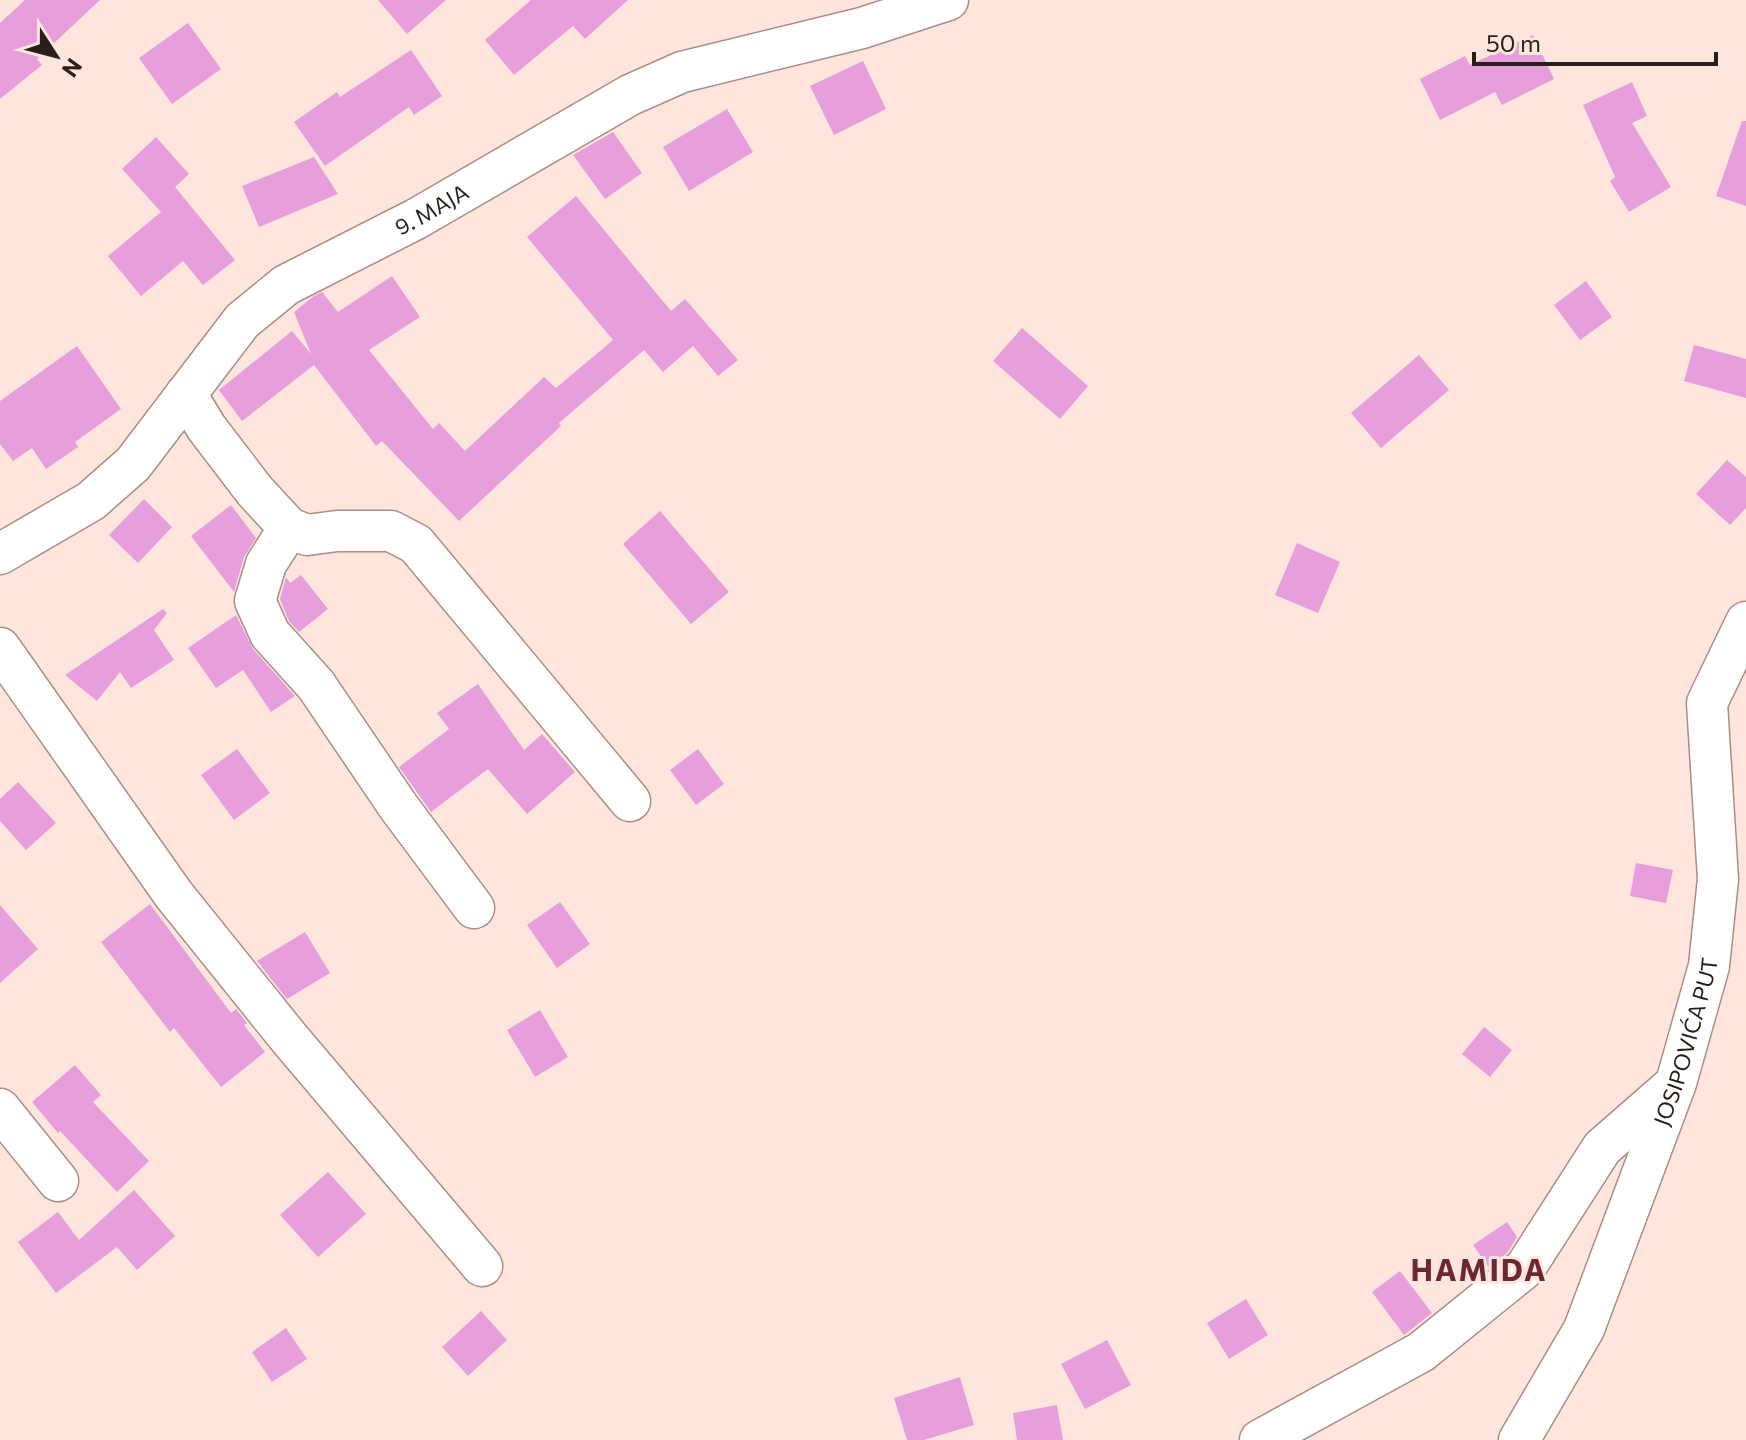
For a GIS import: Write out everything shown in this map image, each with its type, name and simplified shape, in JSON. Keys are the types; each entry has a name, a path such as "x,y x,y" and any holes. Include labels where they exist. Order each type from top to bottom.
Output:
{"street":[{"name":"9. MAJA","path":"0,554 91,501 133,464 242,321 286,285 416,219 630,95 682,72 862,28 948,0"},
{"path":"186,394 206,427 254,490 289,528 307,535 337,531 391,531 416,544 630,801"},
{"path":"289,528 266,564 255,601 270,634 316,685 398,806 474,908"},
{"name":"JOSIPOVIĆA PUT","path":"1519,1440 1584,1329 1676,1083 1709,966 1718,879 1707,703 1746,622"},
{"path":"0,648 174,895 289,1038 482,1266"},
{"path":"1260,1440 1421,1352 1525,1268 1602,1148 1676,1083"},
{"path":"0,1109 58,1181"}],"building":[{"path":"25,0 100,0 37,59 42,65 0,99 0,23"},
{"path":"378,0 446,0 407,34"},
{"path":"531,0 628,0 585,39 573,26 514,75 485,40"},
{"path":"188,23 221,69 172,104 139,58"},
{"path":"1533,35 1554,79 1502,105 1495,92 1440,120 1420,79 1465,56 1470,65"},
{"path":"411,50 442,96 414,115 409,107 325,166 294,122 337,92 340,97"},
{"path":"863,61 886,109 834,135 810,86"},
{"path":"1632,82 1647,116 1632,123 1671,187 1629,212 1610,181 1615,177 1583,105"},
{"path":"727,109 753,152 689,191 663,147"},
{"path":"1742,121 1746,121 1746,206 1716,196"},
{"path":"613,132 642,173 605,199 573,155"},
{"path":"156,137 189,174 175,187 235,260 203,285 183,261 141,296 108,256 161,212 122,169"},
{"path":"314,157 338,194 259,227 242,186"},
{"path":"576,196 671,311 685,299 738,360 718,376 693,346 663,372 644,350 559,423 561,426 459,521 382,441 376,446 314,365 242,421 219,390 292,331 311,354 294,312 314,296 322,292 338,312 392,276 420,317 369,350 433,429 439,423 465,451 544,377 556,388 613,340 527,237"},
{"path":"1586,281 1612,317 1580,340 1554,305"},
{"path":"1022,328 1088,386 1060,419 993,361"},
{"path":"1694,345 1746,359 1746,398 1684,381"},
{"path":"77,346 121,409 75,442 78,447 46,469 32,448 13,461 0,444 0,401"},
{"path":"1419,355 1449,390 1381,448 1351,413"},
{"path":"1727,460 1746,477 1746,508 1730,525 1696,494"},
{"path":"144,499 172,527 138,563 109,535"},
{"path":"231,505 256,538 244,557 234,592 191,536"},
{"path":"660,511 729,592 691,624 623,544"},
{"path":"1297,543 1340,562 1318,613 1275,595"},
{"path":"301,575 328,609 299,632 289,621 280,599 286,577 290,583"},
{"path":"163,609 167,613 154,630 174,660 131,688 120,672 97,701 65,675"},
{"path":"236,615 253,649 295,696 271,712 243,670 216,688 188,648"},
{"path":"478,684 524,750 542,734 575,772 527,814 488,769 431,812 399,767 449,729 437,713"},
{"path":"237,749 270,793 234,820 201,775"},
{"path":"698,749 724,784 696,805 670,770"},
{"path":"18,782 56,823 26,850 0,821 0,799"},
{"path":"1636,863 1673,870 1666,903 1630,896"},
{"path":"560,902 590,944 557,968 527,925"},
{"path":"150,904 231,1013 236,1009 247,1023 244,1025 265,1052 221,1087 174,1028 170,1032 101,942"},
{"path":"0,905 38,949 0,983"},
{"path":"305,932 330,973 287,999 257,961"},
{"path":"540,1010 568,1057 535,1077 507,1030"},
{"path":"1484,1027 1512,1050 1490,1077 1462,1054"},
{"path":"75,1065 101,1095 93,1102 149,1161 117,1192 32,1102"},
{"path":"328,1172 366,1214 318,1257 280,1215"},
{"path":"134,1190 175,1236 137,1270 117,1247 56,1293 18,1242 58,1212 79,1240"},
{"path":"1507,1222 1517,1237 1508,1252 1489,1268 1473,1245"},
{"path":"1400,1271 1432,1313 1404,1335 1372,1292"},
{"path":"1246,1299 1268,1335 1229,1359 1207,1323"},
{"path":"481,1311 507,1340 468,1376 442,1347"},
{"path":"286,1328 307,1359 272,1382 252,1352"},
{"path":"1107,1340 1131,1385 1085,1409 1061,1364"},
{"path":"960,1377 974,1425 924,1440 907,1440 894,1398"},
{"path":"1057,1405 1063,1440 1017,1440 1013,1413"}],"district":[{"name":"HAMIDA","path":"1479,1271"}]}
